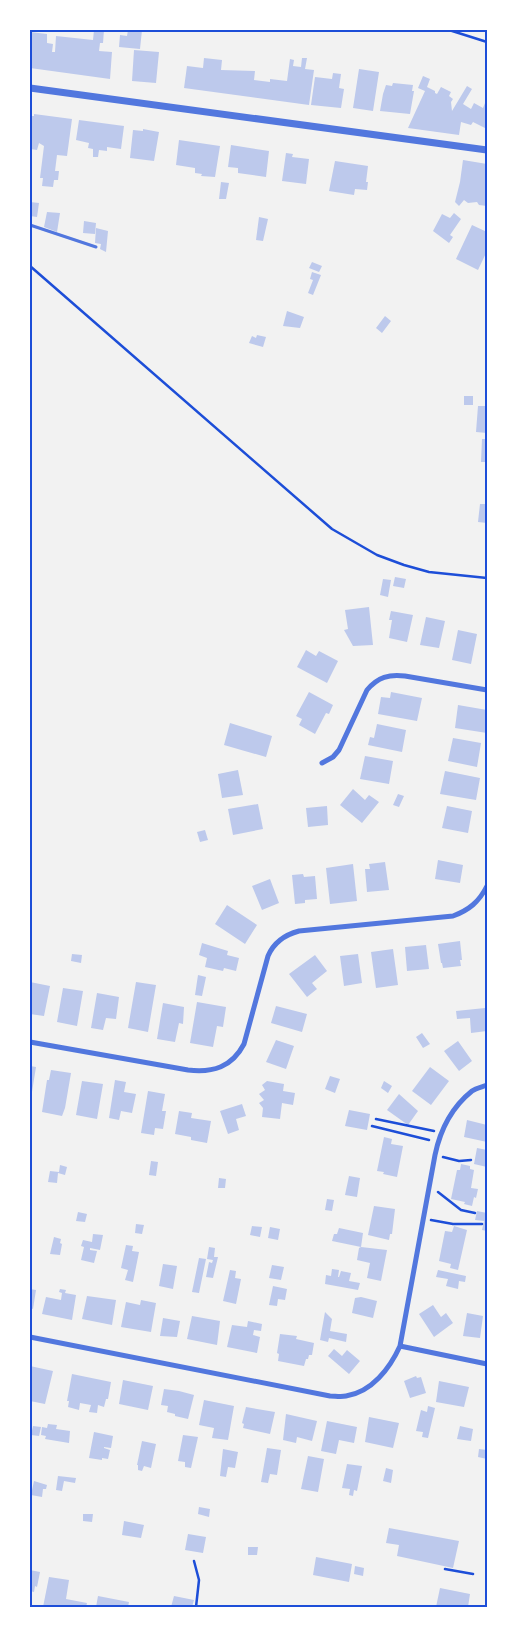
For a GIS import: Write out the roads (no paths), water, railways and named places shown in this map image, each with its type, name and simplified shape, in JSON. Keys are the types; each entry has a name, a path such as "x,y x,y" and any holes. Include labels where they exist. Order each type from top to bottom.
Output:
{"street":[{"path":"30,88 487,150"},
{"path":"322,763 333,757 339,750 367,690 374,682 384,676 394,674 487,690"},
{"path":"30,1042 188,1070 207,1071 218,1069 239,1054 244,1044 268,956 271,949 283,937 299,931 452,916 463,912 476,902 487,886"},
{"path":"30,1338 330,1396 346,1396 361,1391 374,1382 394,1361 400,1346 429,1189 444,1126 473,1090 487,1085"},
{"path":"400,1346 487,1364"}],"lane":[{"path":"30,225 96,247"}]}
